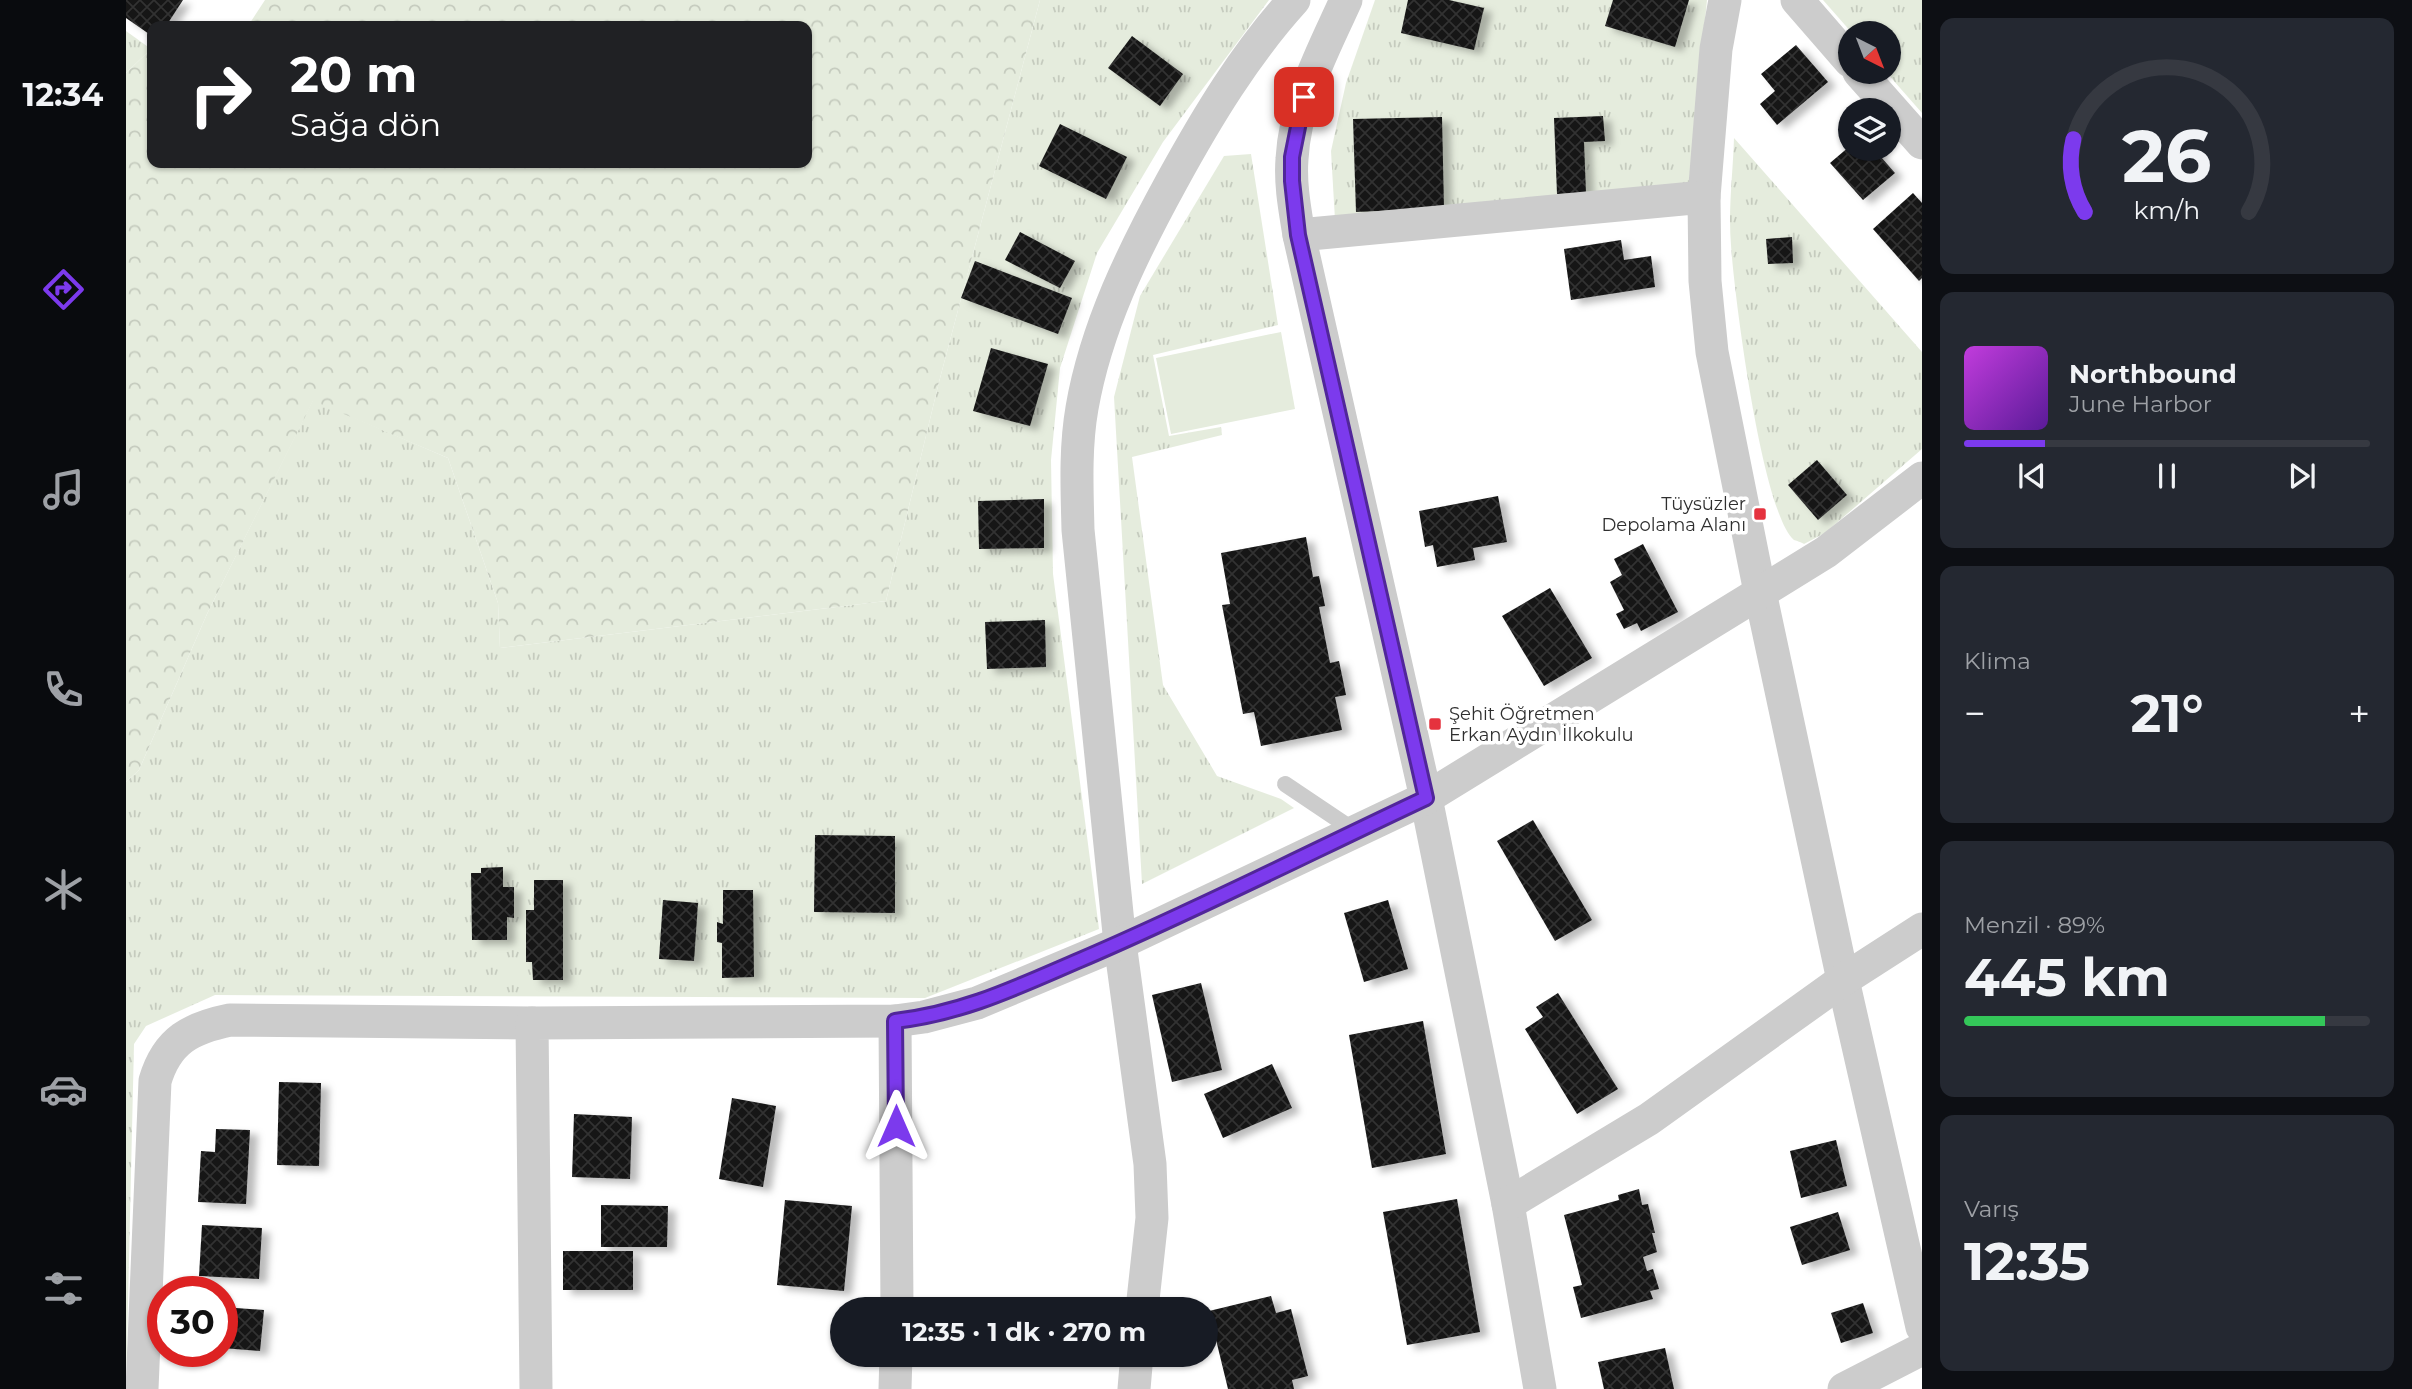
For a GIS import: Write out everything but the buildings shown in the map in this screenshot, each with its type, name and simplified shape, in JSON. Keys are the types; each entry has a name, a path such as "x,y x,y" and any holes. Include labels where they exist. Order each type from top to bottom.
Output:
{"street":[{"path":"1143,1297 1152,1193 1149,1150 1120,943 1078,530 1077,468 1082,408 1107,320 1121,281 1145,230 1189,149 1231,81 1274,22 1294,0"},
{"path":"1346,0 1314,72 1296,125 1292,181 1298,235 1426,798 1508,1204 1540,1389"},
{"path":"1725,0 1716,49 1704,197 1705,281 1712,352 1843,980 1922,1327"},
{"path":"1797,0 1838,47"},
{"path":"1870,84 1922,143"},
{"path":"1298,235 1704,197"},
{"path":"142,1389 155,1081 160,1065 183,1038 196,1028 230,1020 532,1023 895,1021 935,1015 976,1003 1120,943 1426,798 1826,552 1922,478"},
{"path":"1508,1204 1649,1119 1843,980 1922,929"},
{"path":"895,1021 897,1297"},
{"path":"532,1023 536,1389"},
{"path":"1844,1389 1922,1349"},
{"path":"895,1389 896,1367"},
{"path":"1134,1389 1136,1367"}],"lane":[{"path":"1285,784 1356,831"}],"green space":[{"path":"265,0 1040,0 939,382 886,601 500,648 498,603 448,458 313,401 207,614 139,770 126,782 126,73 147,53 147,168 812,168 812,21 251,21"},
{"path":"1040,0 1269,0 1163,142 1097,253 1060,368 1051,460 1053,574 1099,929 925,998 215,995 146,1026 134,1044 126,1389 126,782 139,770 207,614 313,400 448,458 498,603 500,648 886,601 939,382"},
{"path":"1375,0 1707,0 1689,183 1335,220 1331,151 1346,83"},
{"path":"1823,0 1922,0 1922,113 1897,84 1901,84 1901,21 1841,21"},
{"path":"126,31 147,46 147,53 126,73"},
{"path":"1734,138 1922,352 1922,449 1825,533 1804,544 1794,540 1782,522 1771,489 1752,400 1730,232"},
{"path":"1251,154 1278,325 1153,355 1169,436 1221,427 1222,435 1132,457 1163,685 1217,776 1281,799 1294,808 1142,884 1114,397 1140,296 1224,156"},
{"path":"1281,332 1295,409 1171,434 1156,358"}],"place":[{"name":"Tüysüzler Depolama Alanı","path":"1760,514"},
{"name":"Şehit Öğretmen Erkan Aydın İlkokulu","path":"1435,724"}],"route":[{"path":"896,1126 895,1021 956,1010 1120,943 1426,798 1298,235 1292,157 1296,125 1304,97"}]}
